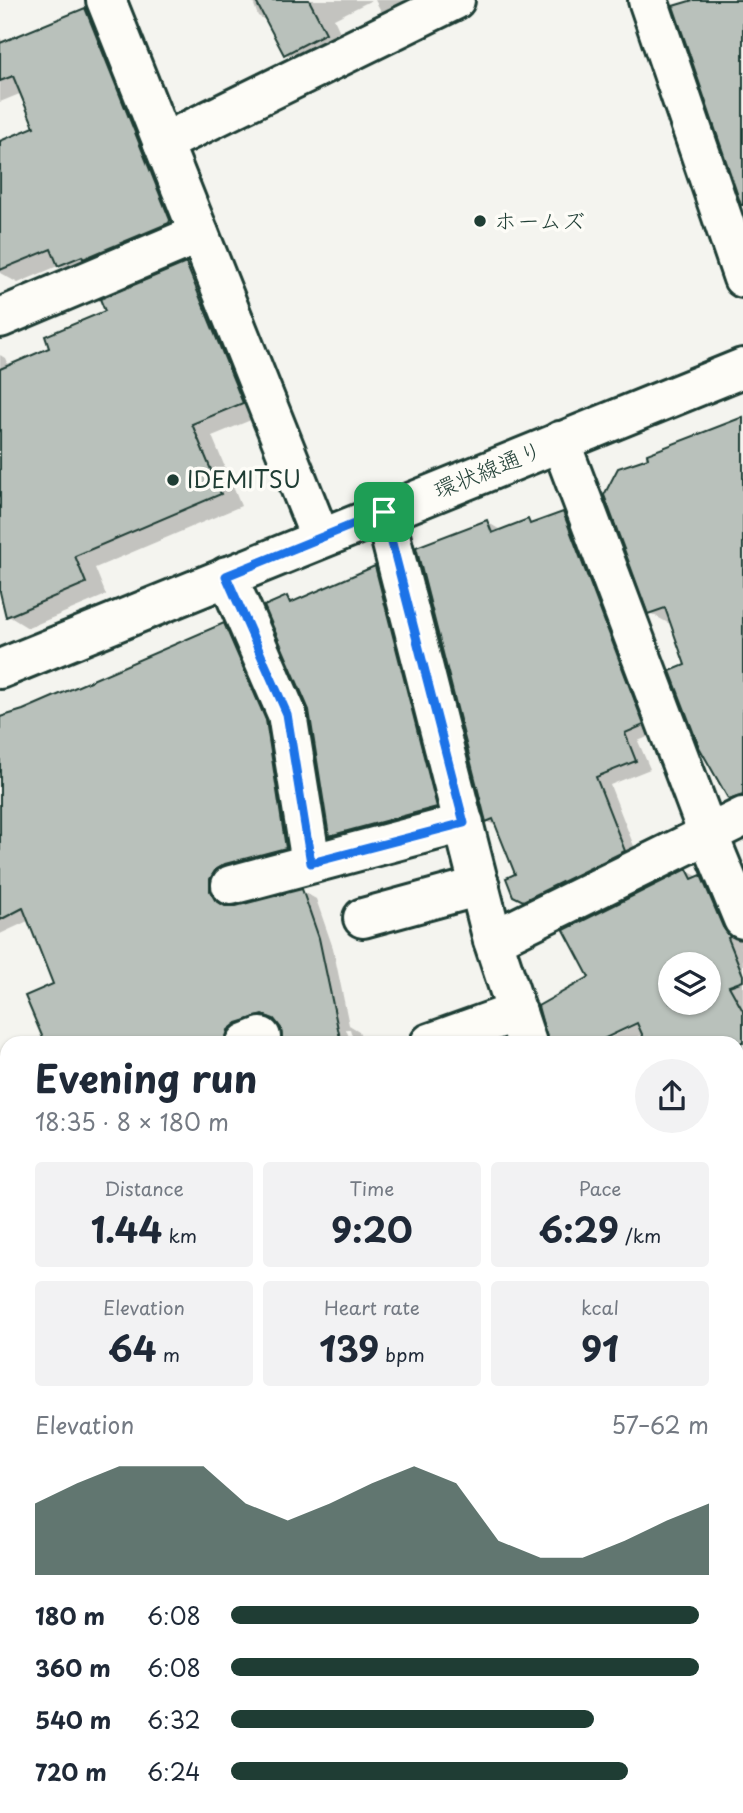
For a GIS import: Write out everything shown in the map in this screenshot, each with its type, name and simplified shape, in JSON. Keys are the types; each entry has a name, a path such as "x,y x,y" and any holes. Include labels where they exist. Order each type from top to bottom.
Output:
{"street":[{"path":"106,0 320,537"},
{"path":"163,143 456,0"},
{"path":"648,0 743,278"},
{"path":"0,318 200,233"},
{"name":"環状線通り","path":"0,669 320,537 743,368"},
{"path":"560,442 708,834 743,919"},
{"path":"384,512 494,940 522,1028 473,1036"},
{"path":"226,576 287,714 311,863"},
{"path":"494,940 743,817"},
{"path":"231,885 464,823"},
{"path":"363,918 480,886"}],"building":[{"path":"255,0 309,0 326,33 284,55"},
{"path":"693,0 743,0 743,205 673,6"},
{"path":"85,8 170,220 169,223 83,259 82,256 58,266 51,249 0,270 0,141 34,127 13,76 0,81 0,43"},
{"path":"186,263 243,403 192,424 221,494 75,556 86,583 6,617 0,592 0,369 49,348 45,336 105,311 100,299"},
{"path":"743,417 743,795 729,800 699,747 670,671 685,665 665,608 648,614 604,495 618,468"},
{"path":"563,512 644,725 625,733 636,761 596,777 625,851 523,901 513,896 506,878 515,874 493,819 486,822 416,547 487,520 492,533 528,519 530,524"},
{"path":"375,566 437,807 329,836 309,710 264,606 287,596 290,603"},
{"path":"224,623 266,720 286,848 225,864 216,869 210,879 210,891 215,900 225,906 236,906 302,889 319,938 340,1036 282,1036 281,1028 274,1019 263,1015 237,1023 228,1030 227,1036 42,1036 25,996 53,984 23,908 0,920 0,717 23,710"},
{"path":"687,869 692,879 701,875 723,927 730,937 728,938 743,975 743,981 729,986 743,1011 743,1036 643,1036 637,1023 610,1036 546,1036 538,1006 589,977 564,930"}],"place":[{"name":"ホームズ","path":"480,221"},
{"name":"IDEMITSU","path":"173,480"}],"route":[{"path":"384,512 464,823 311,863 287,714 226,576 384,512"}]}
